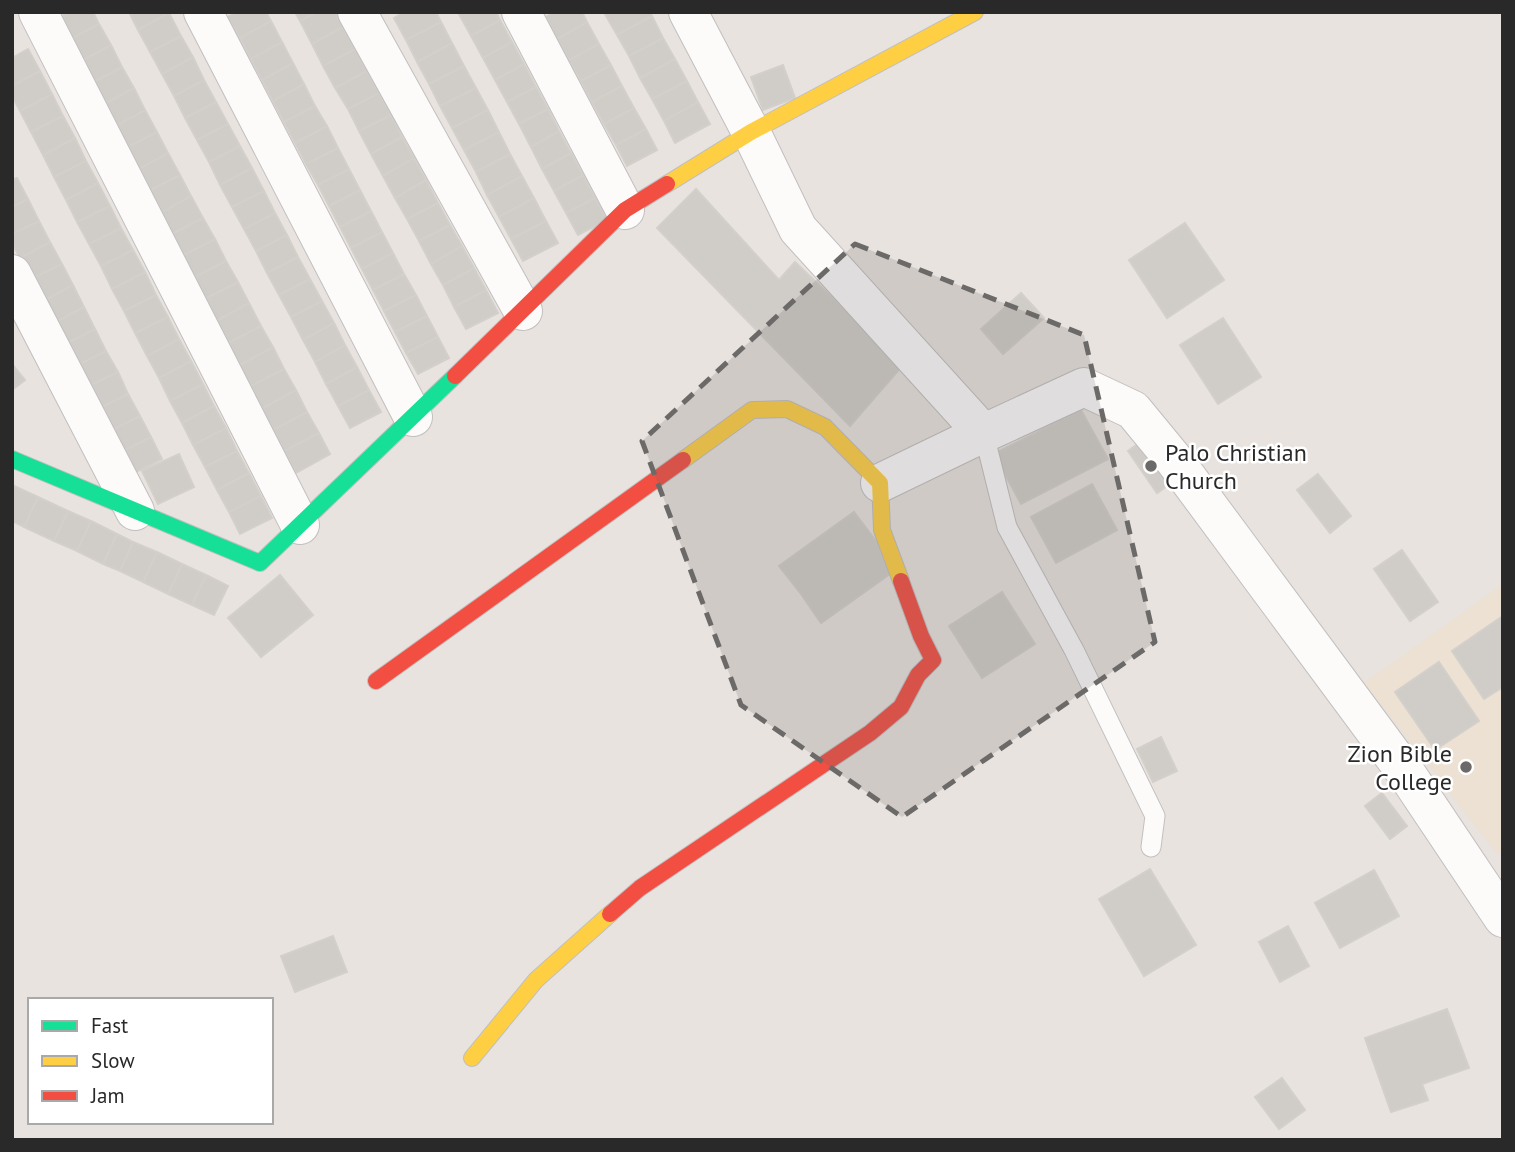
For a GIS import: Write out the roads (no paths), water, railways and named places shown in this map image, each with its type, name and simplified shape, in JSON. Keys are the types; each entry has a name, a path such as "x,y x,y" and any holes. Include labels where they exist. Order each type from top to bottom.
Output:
{"street":[{"path":"38,12 300,525"},
{"path":"203,12 413,417"},
{"path":"357,12 523,311"},
{"path":"521,12 625,210"},
{"path":"688,12 798,229 984,434"},
{"path":"12,459 260,563 625,210 751,132 975,12"},
{"path":"12,274 135,511"},
{"path":"880,483 1084,387 1133,411 1175,461 1406,773 1503,918"},
{"path":"376,681 752,410 787,409 825,427 880,483 882,530 921,636 933,660 918,675 901,707 870,733 640,888 536,980 472,1058"}],"lane":[{"path":"984,434 1007,527 1074,650 1155,816 1151,847"}],"place":[{"name":"Palo Christian Church","path":"1151,466"},
{"name":"Zion Bible College","path":"1466,767"}]}
